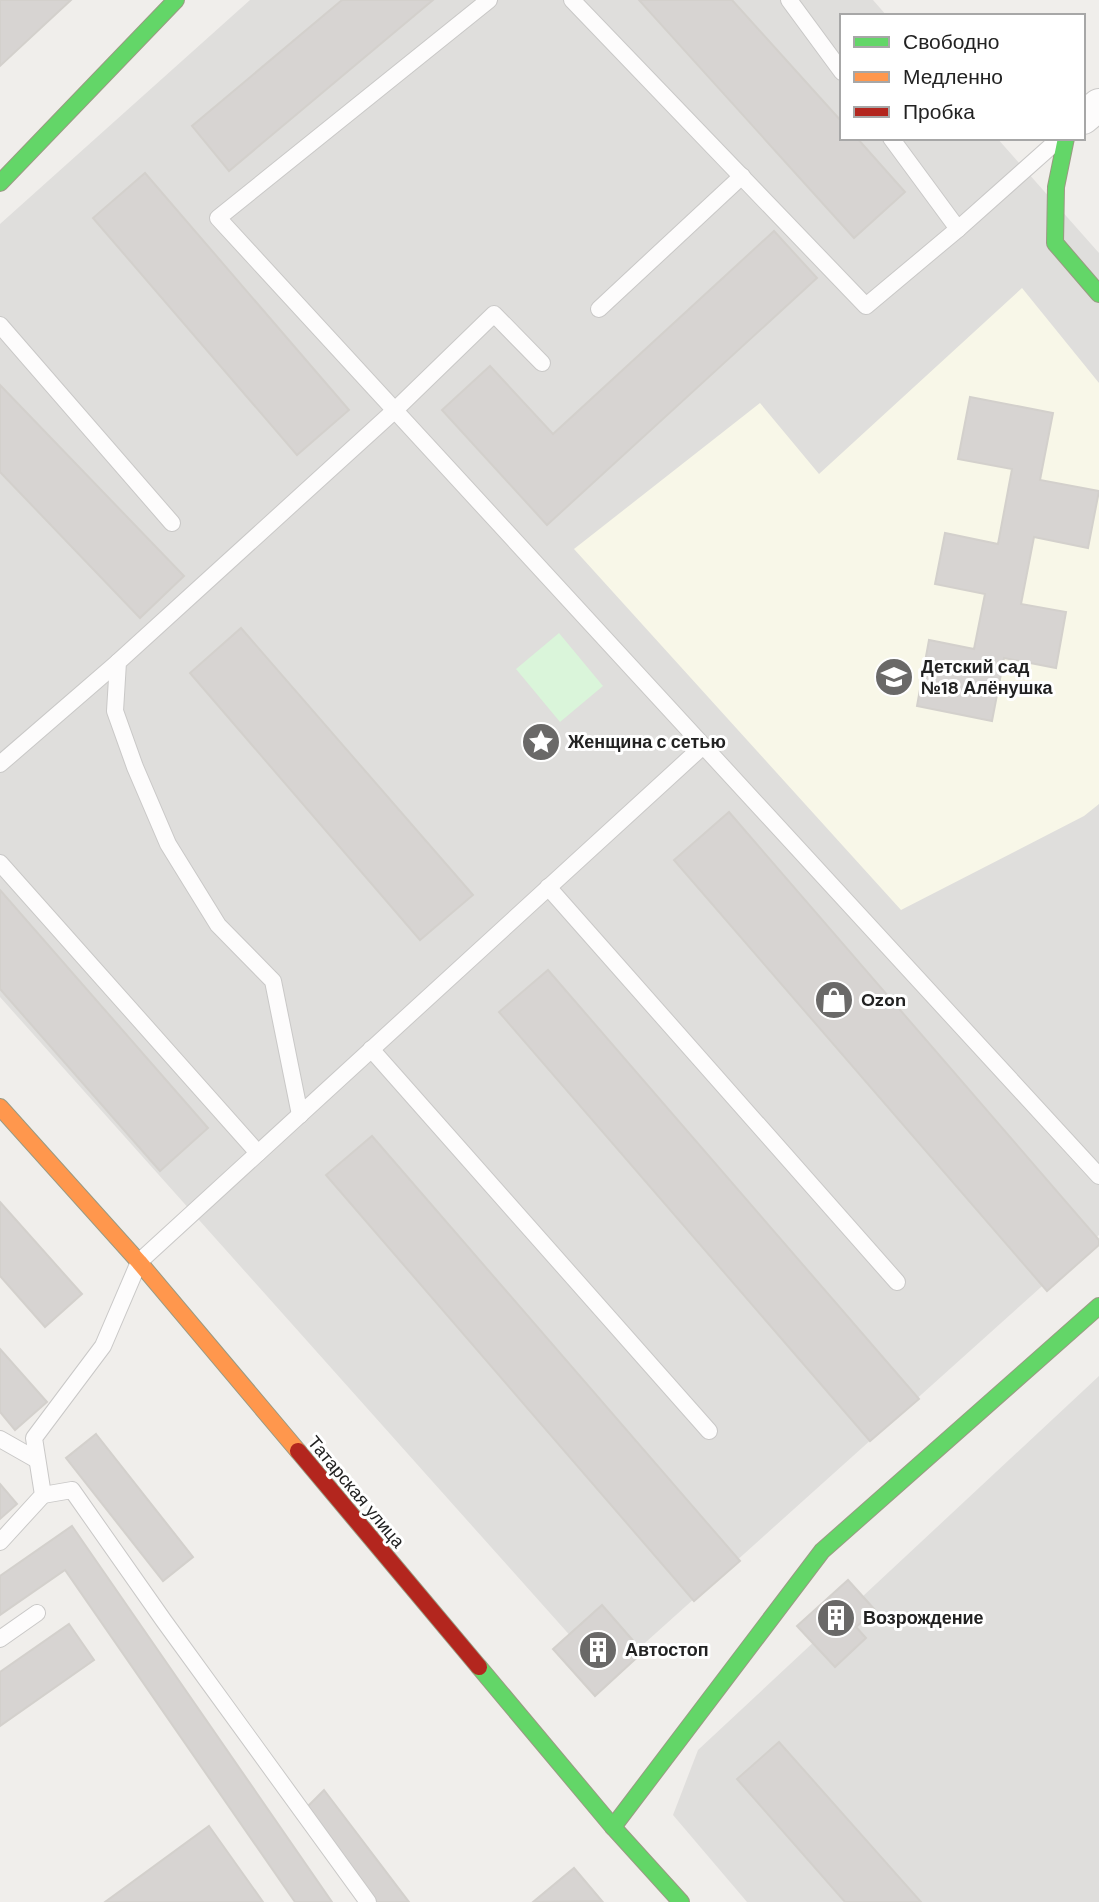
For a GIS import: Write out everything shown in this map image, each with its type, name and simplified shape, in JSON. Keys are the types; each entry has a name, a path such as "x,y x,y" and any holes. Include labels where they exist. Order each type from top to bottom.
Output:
{"street":[{"path":"0,183 176,0"},
{"path":"1085,116 1099,104"},
{"path":"1066,140 1056,187 1055,243 1099,294"},
{"name":"Татарская улица","path":"0,1107 139,1262 613,1827 681,1902"},
{"path":"613,1827 822,1551 1099,1306"}],"lane":[{"path":"489,0 218,218 1099,1176"},
{"path":"572,0 866,306 1058,140"},
{"path":"789,0 840,69"},
{"path":"892,140 958,229"},
{"path":"599,309 742,176"},
{"path":"0,764 118,662 394,411 494,314 542,363"},
{"path":"0,325 172,523"},
{"path":"118,662 115,711 135,767 168,844 218,925 273,981 300,1115"},
{"path":"43,1495 34,1438 103,1346 139,1262 703,746"},
{"path":"0,863 258,1153"},
{"path":"548,887 897,1282"},
{"path":"371,1049 709,1431"},
{"path":"0,1439 37,1460"},
{"path":"0,1542 43,1495 72,1490 368,1902"},
{"path":"0,1639 37,1613"}],"shaded area":[{"path":"250,0 873,0 885,14 840,14 840,140 999,140 1099,253 1099,1235 607,1677 0,997 0,224"},
{"name":"Детский сад №18 Алёнушка","path":"1022,288 1099,383 1099,804 1084,816 901,910 574,549 760,403 819,474"},
{"path":"1099,1376 1099,1902 747,1902 673,1815 698,1750"}],"green space":[{"path":"559,633 603,686 560,722 516,669"}],"building":[{"path":"0,0 71,0 0,66"},
{"path":"342,0 433,0 229,171 192,126"},
{"path":"639,0 732,0 840,120 840,140 859,140 905,192 854,238"},
{"path":"145,173 349,410 297,455 93,218"},
{"path":"774,231 817,278 547,525 442,410 490,366 553,434"},
{"path":"0,385 184,576 140,618 0,472"},
{"path":"970,397 1053,413 1040,480 1099,491 1088,548 1034,537 1021,604 1066,612 1056,668 1004,658 992,721 917,706 929,640 974,649 985,594 935,584 945,533 998,544 1012,469 958,459"},
{"path":"241,628 473,895 420,940 190,673"},
{"path":"729,812 1099,1240 1099,1245 1047,1291 674,860"},
{"path":"0,890 208,1128 160,1171 0,989"},
{"path":"548,970 919,1399 870,1441 499,1012"},
{"path":"372,1136 740,1561 694,1601 326,1175"},
{"path":"0,1202 82,1294 45,1327 0,1276"},
{"path":"0,1349 47,1402 15,1430 0,1412"},
{"path":"96,1434 193,1557 163,1581 66,1458"},
{"path":"0,1484 17,1504 0,1519"},
{"path":"72,1526 332,1902 295,1902 65,1570 0,1615 0,1576"},
{"name":"Возрождение","path":"848,1580 875,1610 856,1627 866,1638 835,1667 797,1626"},
{"name":"Автостоп","path":"602,1605 643,1652 595,1696 553,1649"},
{"path":"69,1624 94,1660 0,1726 0,1672"},
{"path":"779,1742 921,1902 845,1902 737,1779"},
{"path":"324,1790 409,1902 372,1902 303,1811"},
{"path":"209,1826 263,1902 105,1902"},
{"path":"574,1868 602,1901 533,1902"}],"traffic: fast":[{"path":"0,183 176,0"},
{"path":"1066,140 1056,187 1055,243 1099,294"},
{"path":"613,1827 822,1551 1099,1306"},
{"path":"479,1667 613,1827 681,1902"}],"traffic: slow":[{"path":"0,1107 139,1262 298,1451"}],"traffic: jam":[{"path":"298,1451 479,1667"}],"place":[{"name":"Детский сад №18 Алёнушка","path":"894,677"},
{"name":"Женщина с сетью","path":"541,742"},
{"name":"Ozon","path":"834,1000"},
{"name":"Возрождение","path":"836,1618"},
{"name":"Автостоп","path":"598,1650"}]}
